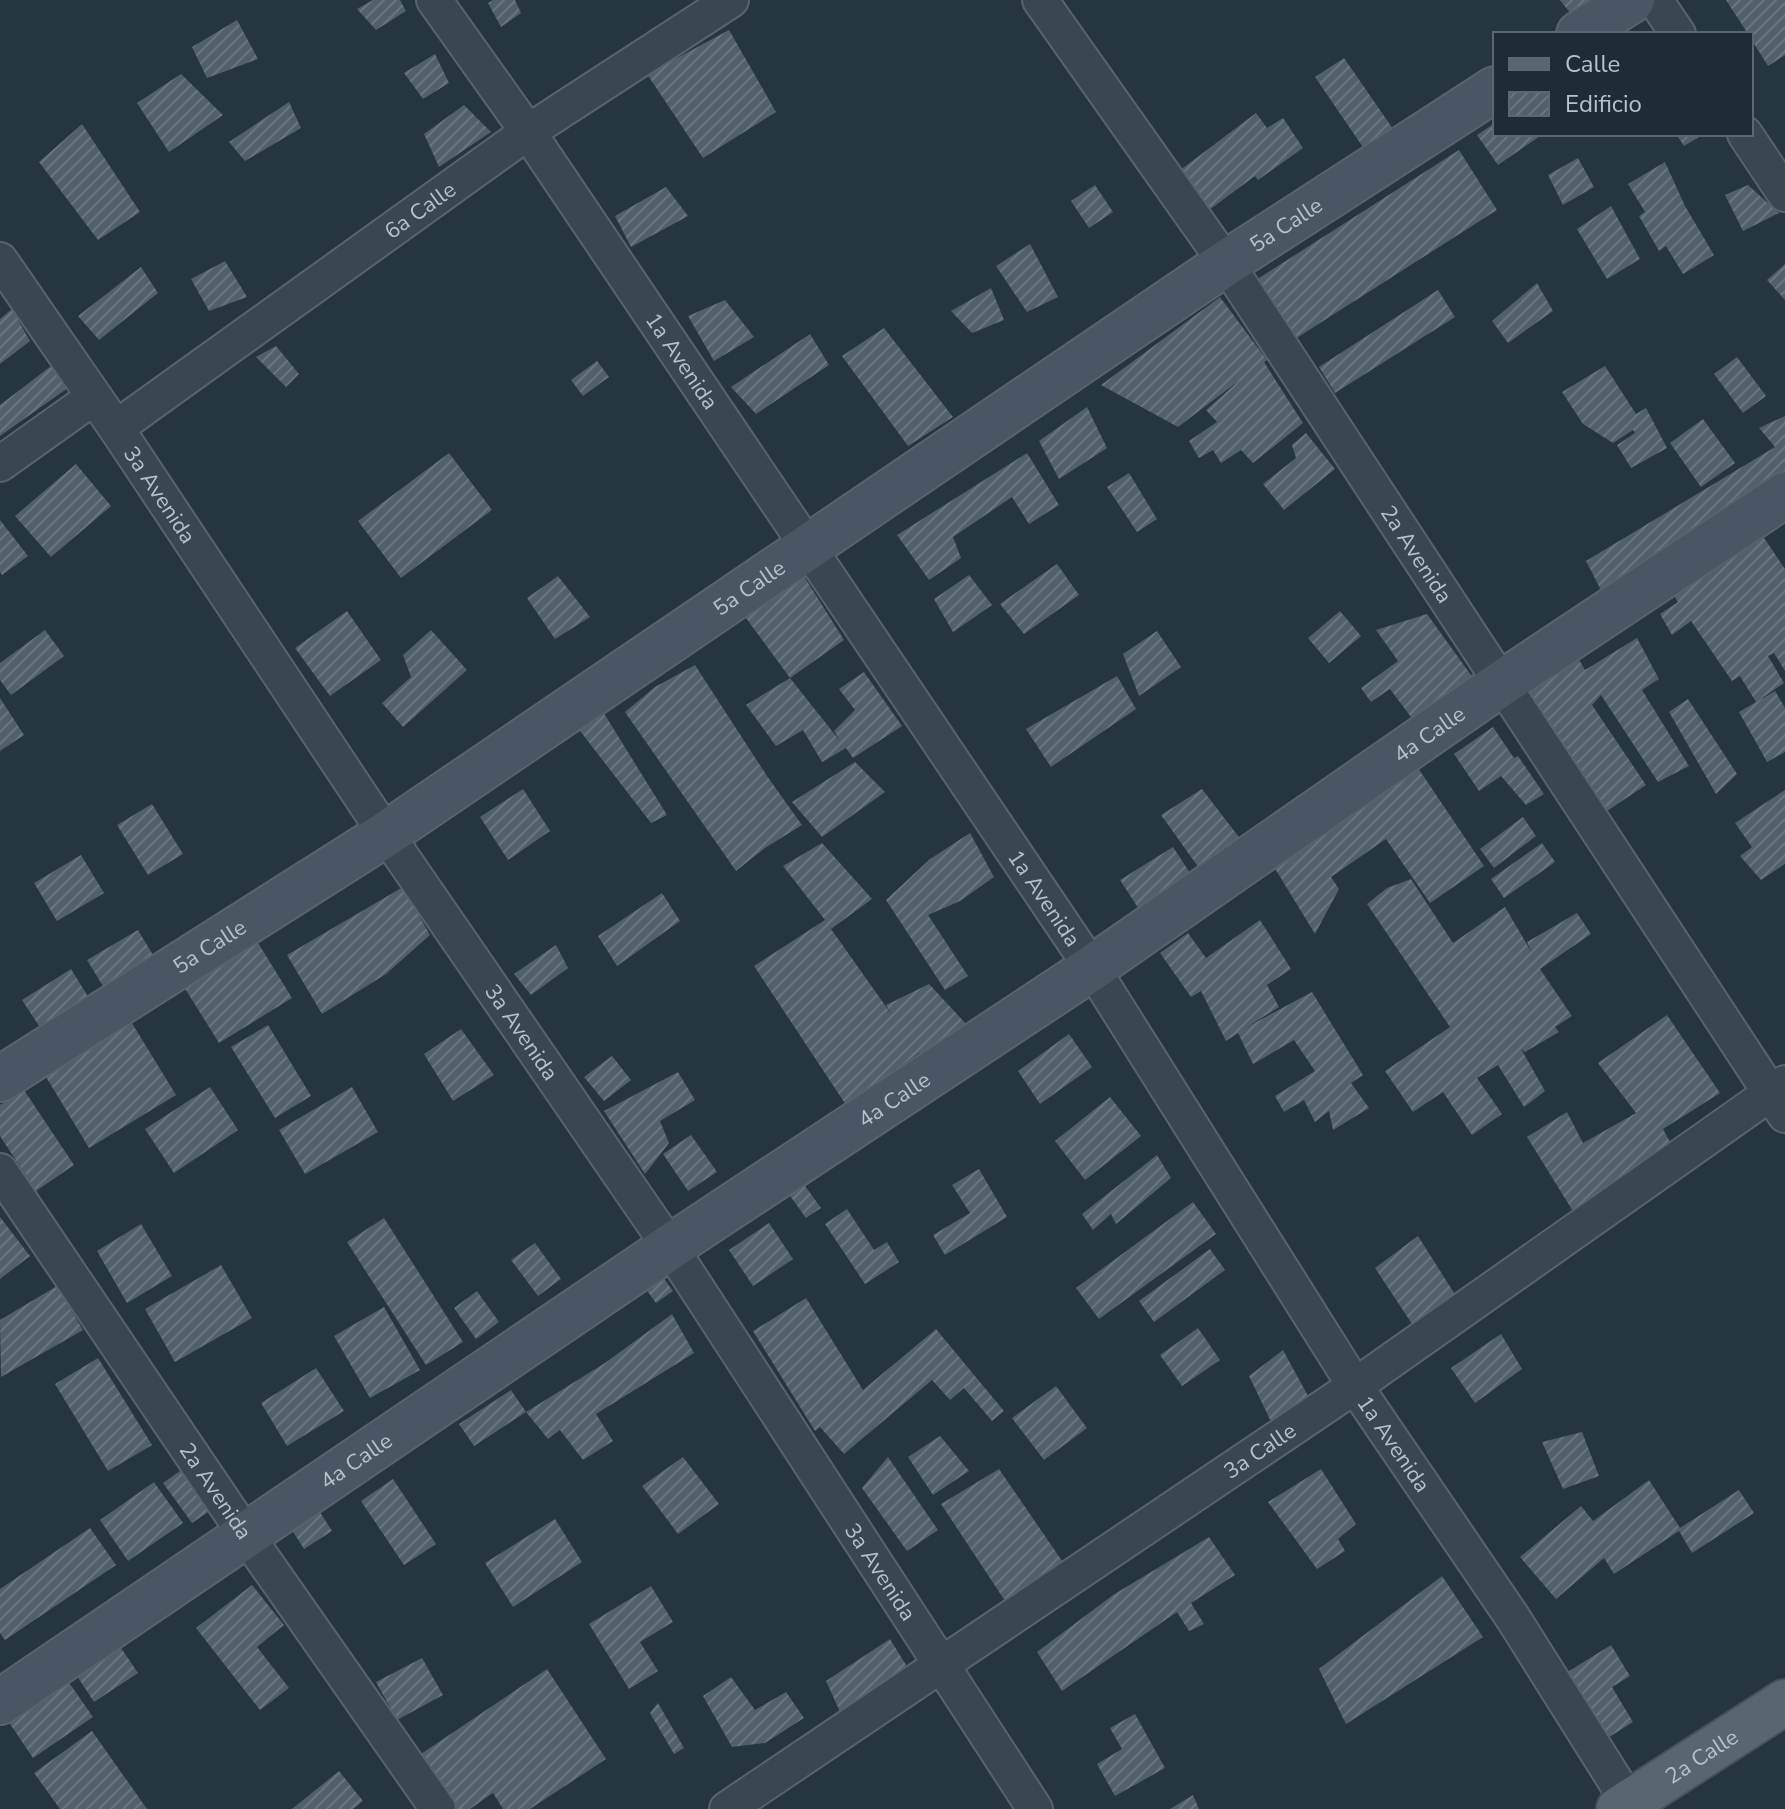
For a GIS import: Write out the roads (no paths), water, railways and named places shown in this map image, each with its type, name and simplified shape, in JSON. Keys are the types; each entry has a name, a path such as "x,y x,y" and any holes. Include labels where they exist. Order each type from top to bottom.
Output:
{"main road":[{"name":"2a Calle","path":"1627,1807 1785,1702"}],"street":[{"name":"1a Avenida","path":"434,0 528,132 1092,968 1355,1386 1513,1618 1627,1807"},
{"name":"6a Calle","path":"116,428 528,132 731,0"},
{"name":"2a Avenida","path":"1040,0 1226,263 1502,683 1780,1097"},
{"path":"1582,32 1632,0"},
{"path":"1655,0 1677,32"},
{"name":"5a Calle","path":"0,1079 386,834 1226,263 1493,90"},
{"path":"1746,136 1785,194"},
{"name":"3a Avenida","path":"0,260 116,428 386,834 670,1247 1035,1809"},
{"path":"0,464 94,397"},
{"name":"4a Calle","path":"0,1702 670,1247 1092,968 1502,683 1785,495"},
{"name":"3a Calle","path":"727,1809 1780,1097"},
{"name":"2a Avenida","path":"0,1171 246,1535 438,1809"}]}
